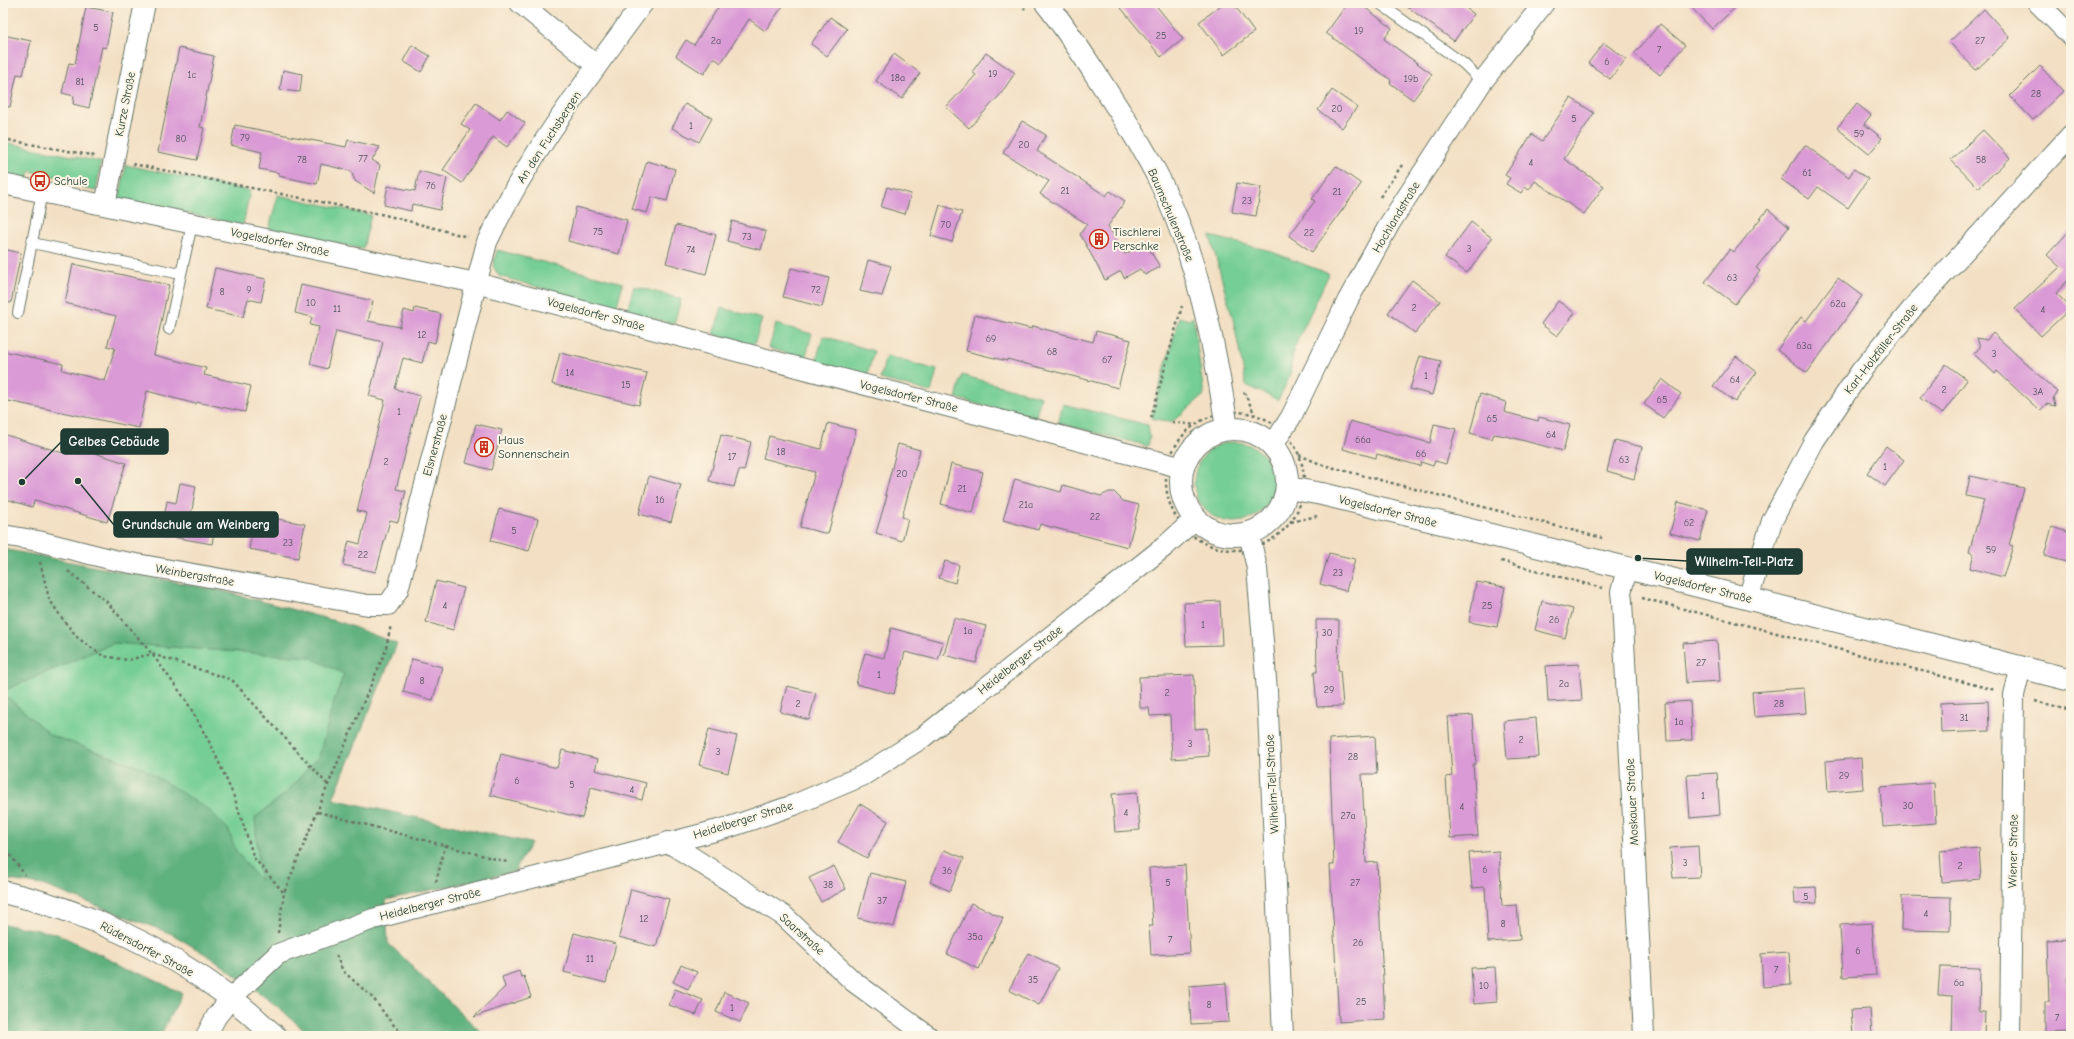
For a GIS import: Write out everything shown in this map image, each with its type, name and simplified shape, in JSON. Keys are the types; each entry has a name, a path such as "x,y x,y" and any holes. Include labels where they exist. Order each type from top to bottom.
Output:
{"street":[{"name":"Kurze Straße","path":"105,205 145,3"},
{"path":"520,3 597,66"},
{"name":"An den Fuchsbergen","path":"476,283 487,242 502,210 544,143 643,3"},
{"name":"Hochlandstraße","path":"1278,439 1348,300 1390,223 1482,82 1544,3"},
{"path":"2038,3 2071,36"},
{"name":"Baumschulenstraße","path":"1038,9 1087,60 1130,128 1159,179 1175,217 1198,284 1204,306 1226,421"},
{"name":"Karl-Holzfäller-Straße","path":"1748,599 1772,521 1814,441 1861,372 1916,304 2071,136"},
{"name":"Vogelsdorfer Straße","path":"3,184 476,283 1175,466"},
{"name":"Elsnerstraße","path":"388,605 398,590 476,283"},
{"path":"1226,421 1244,430 1278,439 1287,473 1296,489 1276,517 1251,541 1235,536 1220,534 1206,528 1190,524 1187,508 1182,495 1181,482 1175,466 1189,454 1199,442 1212,434 1226,421"},
{"name":"Vogelsdorfer Straße","path":"1296,489 1627,569 2071,680"},
{"name":"Heidelberger Straße","path":"206,1036 216,1017 231,998 278,954 373,919 730,826 794,805 862,776 922,738 1164,547 1190,524"},
{"name":"Weinbergstraße","path":"3,536 38,541 114,560 368,605 388,605"},
{"name":"Wilhelm-Tell-Straße","path":"1251,541 1258,572 1267,691 1283,1036"},
{"name":"Moskauer Straße","path":"1627,569 1621,592 1644,1036"},
{"name":"Wiener Straße","path":"2010,1036 2014,695 2021,667"},
{"name":"Saarstraße","path":"668,842 784,916 854,982 928,1036"},
{"name":"Rüdersdorfer Straße","path":"3,892 33,898 120,931 178,963 231,998 276,1036"}],"lane":[{"path":"1379,3 1464,64 1482,82"},
{"path":"18,313 42,192"},
{"path":"170,329 192,224"},
{"path":"32,243 181,274"}],"path":[{"path":"1020,3 1038,9"},
{"path":"3,139 385,215 487,242"},
{"path":"1151,418 1182,305"},
{"path":"1244,392 1255,415"},
{"path":"1161,484 1166,489 1174,514 1190,524 1205,544 1220,549 1236,550 1251,541 1274,538 1291,522 1299,507 1296,489 1303,473 1299,455 1289,438 1278,439 1274,424 1255,415 1245,413 1226,421 1207,418 1195,425 1183,436 1173,450 1175,466 1166,489"},
{"path":"1172,422 1195,425"},
{"path":"1299,455 1316,463"},
{"path":"1291,522 1323,516"},
{"path":"38,541 42,572 49,599 78,638 103,656 128,660 152,654 232,680 328,785"},
{"path":"1499,561 2071,710"},
{"path":"62,566 108,603 152,654 186,700 212,747 235,799 254,858 284,893"},
{"path":"278,954 278,926 284,893 385,652 392,622 388,605"},
{"path":"318,812 512,864"},
{"path":"3,845 26,876 33,898"},
{"path":"431,904 445,846"},
{"path":"329,936 343,971 374,998 390,1021 404,1036"}],"green space":[{"path":"3,142 101,162 96,191 82,188 83,182 30,171 28,180 3,174"},
{"path":"126,165 250,191 243,225 119,199"},
{"path":"278,195 371,215 363,249 269,229"},
{"path":"1210,236 1267,250 1329,274 1293,350 1290,376 1278,400 1246,385 1234,323"},
{"path":"497,250 623,283 616,309 499,276 493,266"},
{"path":"634,286 681,299 674,324 627,311"},
{"path":"722,308 762,319 754,345 713,334"},
{"path":"1179,317 1189,320 1193,317 1204,395 1172,422 1151,418"},
{"path":"776,324 812,334 805,359 769,348"},
{"path":"823,336 874,351 867,376 816,361"},
{"path":"886,356 937,370 931,392 880,379"},
{"path":"962,375 1041,397 1035,420 956,398"},
{"path":"1063,404 1148,425 1150,436 1148,446 1058,423"},
{"path":"1226,442 1242,442 1263,453 1274,474 1274,490 1263,511 1242,522 1226,522 1212,516 1205,511 1200,504 1194,490 1194,474 1200,460 1205,453 1212,448"},
{"path":"3,549 223,591 343,623 397,644 333,799 531,843 514,872 386,900 388,943 485,1036 310,1036 283,1011 223,965 172,934 42,885 3,879 3,693 50,735 143,768 209,810 228,829 236,851 260,881 255,818 286,793 319,756 334,701 344,674 310,657 114,643 3,691"},
{"path":"114,643 310,657 344,674 334,701 319,756 286,793 255,818 260,882 236,851 228,829 143,768 50,735 3,693 3,691"},
{"path":"3,924 55,933 182,993 160,1036 3,1036"}],"building":[{"path":"721,3 785,3 765,31 749,19 721,63 714,58 704,74 676,56 686,40 694,45"},
{"path":"1117,3 1154,3 1183,39 1161,57"},
{"path":"1224,3 1233,3 1254,32 1224,55 1199,22"},
{"path":"1348,3 1359,3 1392,28 1384,39 1432,74 1413,100 1390,83 1391,80 1326,33"},
{"path":"1402,3 1459,3 1474,14 1454,41"},
{"path":"1687,3 1740,3 1712,29"},
{"path":"86,7 113,12 106,48 102,47 89,108 73,104 74,96 62,93 69,63 75,64"},
{"path":"1984,9 2010,38 1976,70 1949,42"},
{"path":"830,17 847,29 827,56 811,44"},
{"path":"1660,24 1685,45 1660,75 1634,54"},
{"path":"3,35 31,41 23,75 17,74 10,107 3,106"},
{"path":"1604,43 1626,59 1610,79 1588,63"},
{"path":"412,45 430,56 421,72 403,61"},
{"path":"179,48 214,56 200,127 204,128 197,160 158,152"},
{"path":"986,53 1015,73 1000,95 969,128 946,107 976,75 972,72"},
{"path":"894,54 920,73 902,99 876,81"},
{"path":"2040,66 2063,91 2033,120 2010,96"},
{"path":"283,70 302,74 300,92 280,90"},
{"path":"1332,90 1357,107 1342,128 1318,110"},
{"path":"1571,98 1594,113 1564,159 1604,186 1584,214 1535,181 1529,190 1525,187 1521,193 1506,184 1510,178 1505,175 1532,134 1542,141"},
{"path":"476,103 500,120 507,110 525,123 507,147 493,137 462,183 443,170 470,130 461,124"},
{"path":"685,104 712,118 699,142 672,128"},
{"path":"1857,104 1871,115 1864,124 1882,138 1869,154 1837,128"},
{"path":"1022,121 1046,135 1037,151 1106,196 1110,191 1125,201 1108,226 1125,254 1146,244 1160,267 1145,275 1140,269 1124,278 1121,271 1105,280 1080,234 1087,224 1040,194 1049,181 1003,153"},
{"path":"235,125 346,147 348,140 380,147 372,160 380,165 374,193 355,181 351,171 321,164 317,184 279,176 279,173 259,169 262,152 231,145"},
{"path":"1983,130 2010,158 1978,188 1951,160"},
{"path":"1805,145 1849,177 1854,169 1868,179 1848,208 1818,187 1809,199 1781,179"},
{"path":"647,161 675,169 667,201 652,197 647,213 632,209"},
{"path":"1336,166 1361,184 1312,252 1289,236 1315,201 1312,199"},
{"path":"419,171 447,178 440,210 412,204 411,211 384,205 388,186 415,191"},
{"path":"1237,183 1261,187 1256,216 1232,212"},
{"path":"887,187 911,194 905,214 881,207"},
{"path":"940,205 962,212 952,242 931,236"},
{"path":"576,207 627,220 619,254 568,241"},
{"path":"1768,209 1789,227 1756,268 1760,271 1735,304 1705,282 1730,249 1734,252"},
{"path":"732,221 766,231 761,250 727,241"},
{"path":"1471,222 1492,238 1467,273 1445,257"},
{"path":"676,225 716,235 706,274 666,263"},
{"path":"2071,229 2071,277 2056,293 2071,308 2041,336 2015,309 2060,267 2047,255"},
{"path":"3,249 21,253 11,303 3,302"},
{"path":"868,260 891,266 882,296 860,291"},
{"path":"73,264 169,285 154,355 206,368 204,375 251,386 245,412 197,402 196,404 147,391 139,428 3,400 3,351 63,364 62,370 105,381 115,348 107,346 116,316 65,303"},
{"path":"215,268 266,279 261,302 248,299 243,317 206,309"},
{"path":"791,268 829,278 822,307 783,297"},
{"path":"1838,278 1862,296 1807,373 1777,350 1801,317 1806,321"},
{"path":"1412,280 1440,301 1415,333 1388,313"},
{"path":"301,285 373,301 368,321 400,327 404,310 414,313 415,308 441,314 435,343 428,341 422,363 403,358 395,389 420,396 396,489 406,491 398,522 390,520 376,572 343,565 349,541 360,544 367,513 357,511 385,400 369,396 383,342 336,331 327,369 310,364 319,327 310,325 312,317 295,313"},
{"path":"1558,301 1575,313 1557,336 1541,324"},
{"path":"975,315 1032,329 1033,326 1093,342 1096,331 1131,340 1118,388 1007,359 1007,361 966,351"},
{"path":"1993,333 2057,392 2053,397 2055,406 2046,404 2040,411 1997,371 1995,374 1974,354 1980,347 1977,338 1987,340"},
{"path":"560,353 647,373 639,405 552,384"},
{"path":"1420,356 1441,361 1432,395 1410,389"},
{"path":"1736,356 1757,372 1735,402 1713,386"},
{"path":"1946,364 1967,380 1942,414 1920,398"},
{"path":"1662,379 1681,394 1663,418 1644,404"},
{"path":"1480,394 1506,402 1504,412 1538,421 1539,417 1570,425 1563,451 1506,436 1494,434 1492,439 1470,433"},
{"path":"1350,421 1430,443 1434,424 1456,429 1446,464 1435,461 1433,466 1421,462 1420,466 1377,454 1376,458 1343,449"},
{"path":"828,423 856,430 828,534 800,527 815,472 763,458 769,436 821,449"},
{"name":"Haus Sonnenschein","path":"476,424 502,430 491,470 466,463"},
{"path":"3,434 63,453 66,444 126,463 107,522 35,500 32,507 3,498"},
{"path":"721,435 751,442 744,471 739,470 734,487 709,481"},
{"path":"1615,440 1642,447 1634,479 1607,471"},
{"path":"898,444 920,450 902,517 908,519 902,541 876,533 887,496 885,495"},
{"path":"1886,446 1904,460 1885,486 1867,473"},
{"path":"951,464 983,472 973,513 941,504"},
{"path":"649,476 681,485 671,522 639,514"},
{"path":"1970,476 2024,488 2009,545 2013,546 2003,577 1970,568 1974,554 1969,552 1984,500 1966,496"},
{"path":"1015,479 1061,492 1063,485 1101,496 1109,492 1114,492 1123,501 1139,505 1128,547 1040,524 1038,530 1003,520"},
{"path":"180,483 196,486 191,516 216,520 212,544 161,535 167,501 176,503"},
{"path":"1678,502 1708,510 1700,541 1670,533"},
{"path":"499,509 538,519 529,551 491,541"},
{"path":"255,515 305,524 298,558 249,549"},
{"path":"2052,527 2071,533 2071,563 2044,556"},
{"path":"1329,553 1355,559 1346,591 1320,584"},
{"path":"945,561 959,565 955,583 939,578"},
{"path":"436,581 464,588 453,630 426,622"},
{"path":"1476,582 1505,587 1497,627 1469,622"},
{"path":"1220,601 1222,645 1186,646 1184,603"},
{"path":"1542,601 1573,609 1565,638 1535,630"},
{"path":"954,618 986,626 976,663 944,655"},
{"path":"1316,620 1339,620 1338,670 1340,670 1343,706 1317,707 1314,672 1317,672"},
{"path":"891,628 943,642 938,660 905,652 894,694 856,684 865,653 884,658"},
{"path":"1717,641 1720,681 1686,683 1683,643"},
{"path":"412,659 442,667 433,700 403,692"},
{"path":"1579,664 1582,700 1548,702 1546,666"},
{"path":"1194,675 1195,729 1207,728 1209,756 1172,759 1170,715 1150,716 1149,708 1140,708 1139,677"},
{"path":"787,686 816,693 809,720 780,712"},
{"path":"1804,688 1806,713 1754,717 1752,692"},
{"path":"1690,701 1692,740 1667,741 1665,703"},
{"path":"1988,701 1989,731 1941,733 1940,703"},
{"path":"1473,715 1476,764 1473,764 1478,836 1450,838 1446,777 1452,776 1448,717"},
{"path":"1536,718 1539,757 1507,759 1504,721"},
{"path":"709,729 737,736 728,773 699,765"},
{"path":"1375,736 1377,774 1362,774 1366,863 1377,862 1385,1019 1339,1022 1330,865 1334,865 1329,739"},
{"path":"562,750 598,759 595,770 646,783 642,800 591,787 582,818 490,795 501,754 557,768"},
{"path":"1861,758 1863,789 1828,792 1826,761"},
{"path":"1717,773 1720,815 1690,818 1687,775"},
{"path":"1934,783 1936,823 1883,827 1880,787"},
{"path":"1137,792 1140,830 1115,832 1112,794"},
{"path":"860,804 888,821 867,858 838,842"},
{"path":"1698,846 1700,877 1673,878 1670,848"},
{"path":"1979,848 1981,879 1942,882 1940,851"},
{"path":"944,850 964,858 950,891 930,882"},
{"path":"1499,851 1502,906 1517,905 1520,940 1488,942 1485,887 1472,888 1469,853"},
{"path":"1185,865 1190,953 1151,955 1149,926 1153,926 1149,868"},
{"path":"834,866 846,889 821,902 809,878"},
{"path":"870,873 906,882 894,927 858,918"},
{"path":"1816,887 1817,903 1795,904 1794,888"},
{"path":"631,889 669,899 656,947 619,937"},
{"path":"1902,896 1951,897 1950,931 1901,930"},
{"path":"971,903 1003,918 979,969 947,954"},
{"path":"1872,923 1876,975 1843,977 1840,925"},
{"path":"574,933 616,944 606,983 564,972"},
{"path":"2071,939 2071,974 2068,974 2070,1032 2045,1033 2045,1002 2049,1002 2047,940"},
{"path":"1789,952 1791,985 1763,987 1761,954"},
{"path":"1028,953 1058,968 1039,1005 1009,990"},
{"path":"681,965 697,972 688,989 673,982"},
{"path":"1495,967 1497,1002 1474,1004 1471,968"},
{"path":"1940,967 1980,968 1979,1012 1985,1012 1984,1036 1952,1036 1953,996 1938,995"},
{"path":"519,971 521,977 524,976 531,997 474,1017 505,987 502,977"},
{"path":"1226,983 1229,1022 1191,1024 1189,986"},
{"path":"675,989 703,1000 696,1015 669,1005"},
{"path":"724,992 749,1003 740,1022 716,1012"},
{"path":"1870,1009 1872,1036 1853,1036 1851,1010"}],"place":[{"name":"Schule","path":"40,181"},
{"name":"Tischlerei Perschke","path":"1099,239"},
{"name":"Haus Sonnenschein","path":"484,447"},
{"name":"Grundschule am Weinberg","path":"78,481"},
{"name":"Gelbes Gebäude","path":"22,482"},
{"name":"Wilhelm-Tell-Platz","path":"1638,558"}]}
